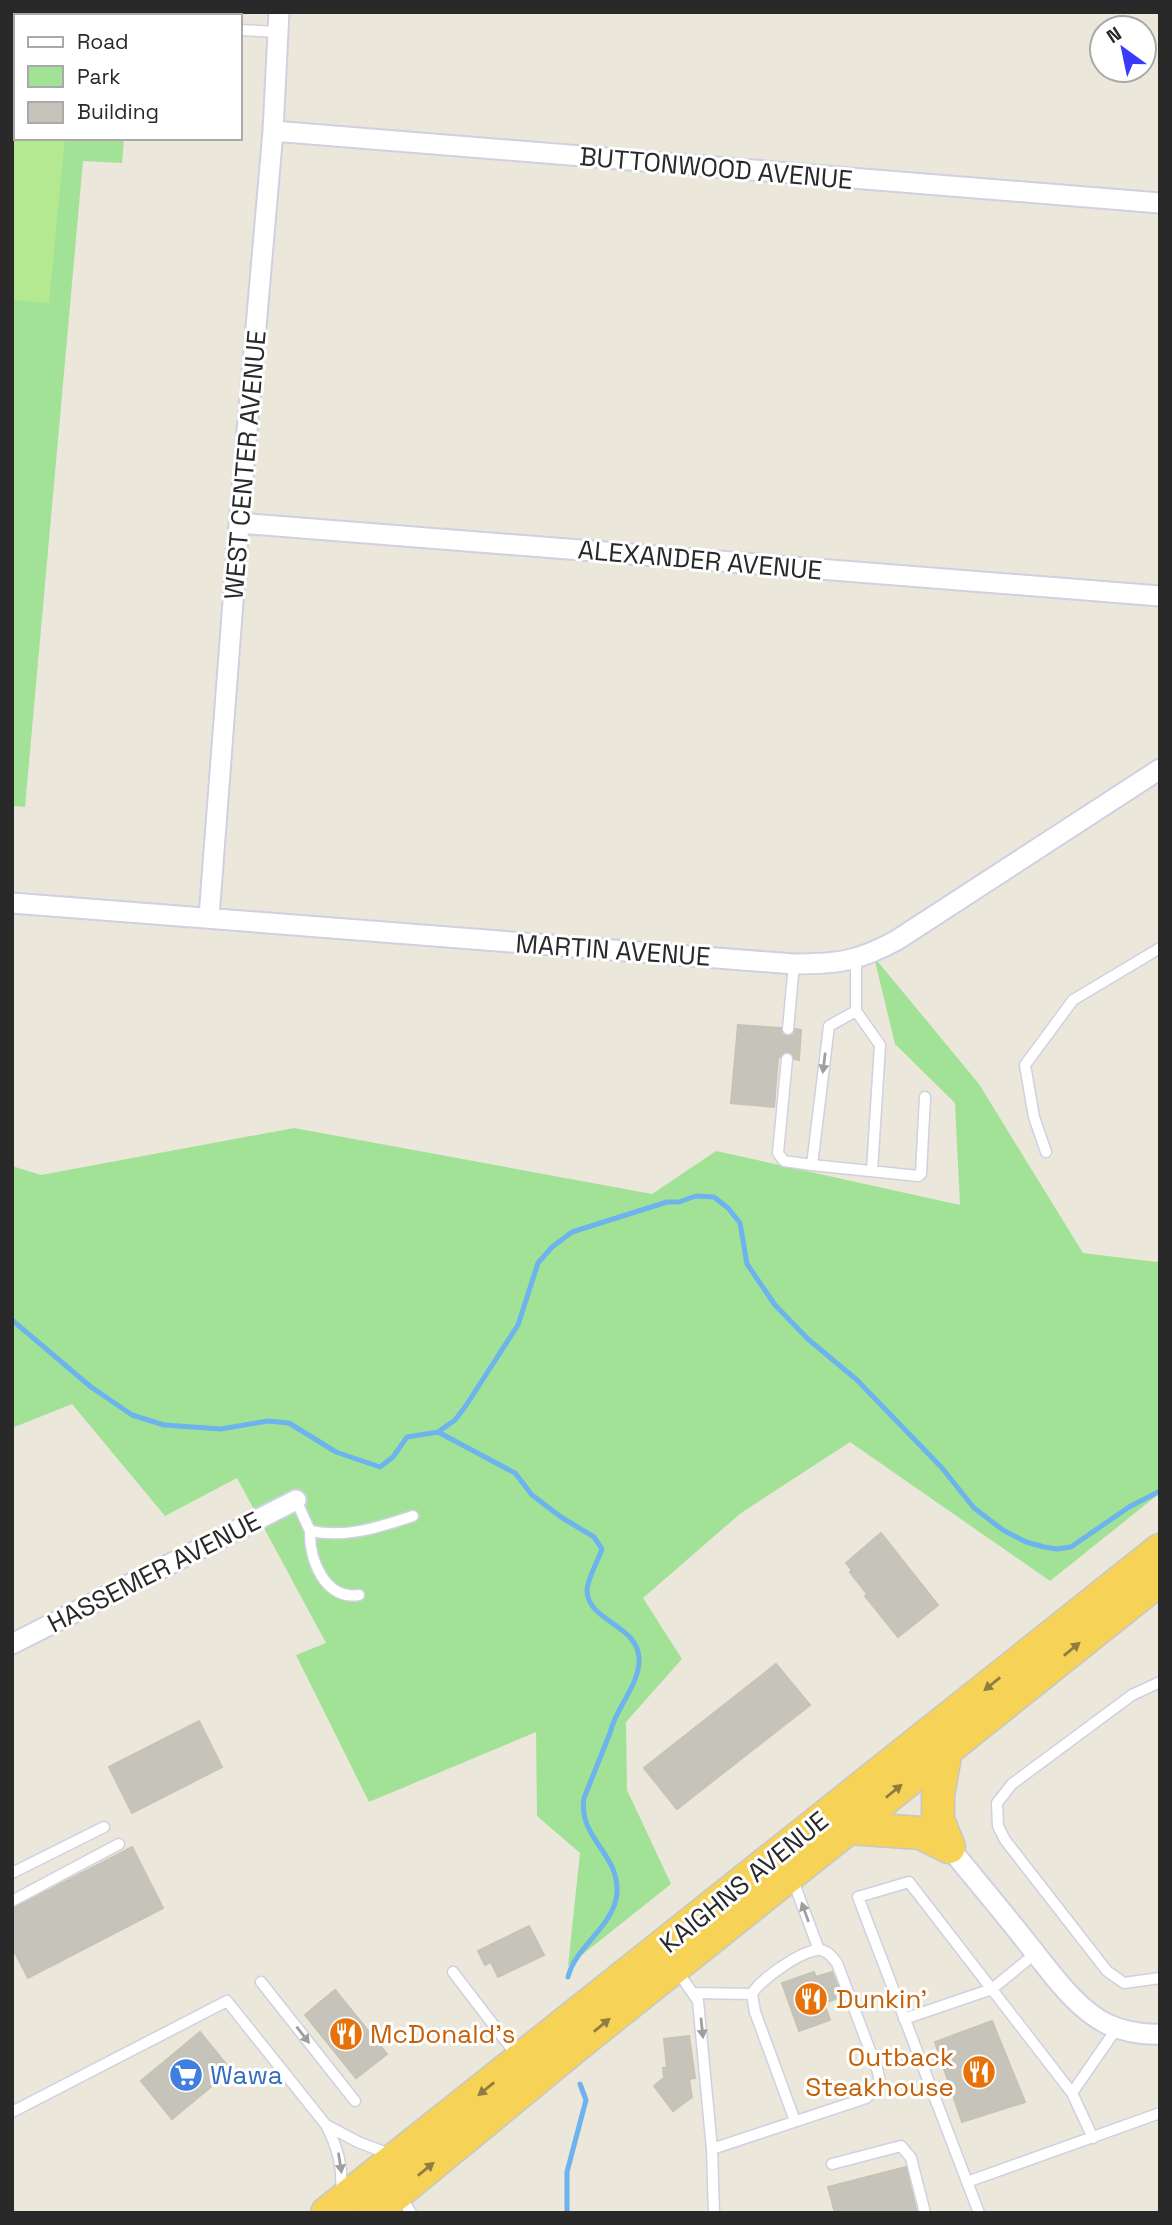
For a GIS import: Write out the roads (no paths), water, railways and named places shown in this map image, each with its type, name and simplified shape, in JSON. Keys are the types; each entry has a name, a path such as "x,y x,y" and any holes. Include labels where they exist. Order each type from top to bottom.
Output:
{"highway":[{"name":"KAIGHNS AVENUE","path":"334,2208 1160,1550"},
{"name":"KAIGHNS AVENUE","path":"373,2213 404,2203 675,1967 1160,1579"},
{"path":"946,1750 938,1794 938,1820 949,1847"},
{"path":"848,1828 920,1833 949,1847"}],"street":[{"name":"WEST CENTER AVENUE","path":"209,917 273,131 279,12"},
{"name":"BUTTONWOOD AVENUE","path":"273,131 1160,203"},
{"name":"ALEXANDER AVENUE","path":"239,523 1160,596"},
{"name":"MARTIN AVENUE","path":"12,902 794,964 833,964 867,956 897,940 1160,769"},
{"name":"HASSEMER AVENUE","path":"12,1644 296,1500"},
{"path":"949,1847 1059,1982 1084,2007 1105,2023 1117,2028 1142,2035 1160,2034"}],"lane":[{"path":"242,30 278,32"},
{"path":"1046,1152 1034,1117 1025,1065 1073,1000 1160,948"},
{"path":"856,959 856,1011 880,1045 872,1171"},
{"path":"788,1028 794,964"},
{"path":"813,1165 829,1026 856,1011"},
{"path":"787,1059 778,1153 784,1161 918,1177 921,1174 925,1097"},
{"path":"296,1500 310,1531 312,1556 318,1572 344,1597 359,1595"},
{"path":"310,1531 349,1534 371,1530 412,1516"},
{"path":"1160,1682 1132,1695 1012,1784 997,1803 998,1826 1005,1840 1107,1971 1124,1983 1160,1978"},
{"path":"12,1873 104,1827"},
{"path":"12,1901 119,1844"},
{"path":"790,1874 819,1950"},
{"path":"979,2213 858,1897 909,1882 1072,2093 1093,2138"},
{"path":"712,2149 866,2098 880,2084 878,2072 837,1964 826,1951 807,1951 762,1982 752,1994 755,2012 795,2121"},
{"path":"904,2019 992,1989 1036,1953"},
{"path":"675,1967 698,2001 701,2020 712,2149 713,2213"},
{"path":"453,1972 521,2061"},
{"path":"261,1982 355,2101"},
{"path":"693,1993 752,1994"},
{"path":"12,2112 226,2001 326,2125 338,2148 342,2166 334,2208"},
{"path":"1072,2093 1117,2028"},
{"path":"967,2182 1160,2113"},
{"path":"326,2125 358,2142 399,2158"},
{"path":"832,2164 901,2146 911,2158 925,2213"}],"waterway":[{"path":"12,1320 91,1387 132,1415 164,1425 221,1429 268,1421 289,1423 336,1452 380,1467 393,1457 407,1437 438,1432 455,1420 518,1325 538,1263 552,1247 572,1232 667,1202 679,1202 696,1196 714,1197 728,1208 740,1223 747,1264 775,1305 809,1340 857,1380 942,1468 974,1508 1003,1530 1026,1542 1044,1547 1071,1547 1129,1507 1160,1491"},
{"path":"438,1432 515,1473 532,1495 594,1537 602,1549 588,1585 589,1600 595,1609 630,1637 639,1657 636,1677 617,1714 584,1798 587,1824 612,1867 617,1893 609,1916 579,1955 568,1977"},
{"path":"567,2213 567,2172 586,2100 580,2084"}],"place":[{"name":"Dunkin'","path":"811,1999"},
{"name":"McDonald's","path":"346,2034"},
{"name":"Outback Steakhouse","path":"979,2072"},
{"name":"Wawa","path":"186,2075"}]}
